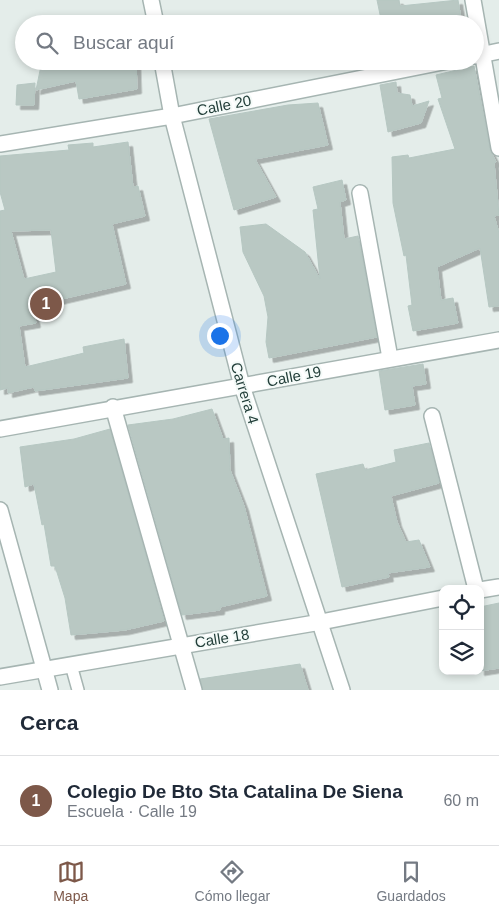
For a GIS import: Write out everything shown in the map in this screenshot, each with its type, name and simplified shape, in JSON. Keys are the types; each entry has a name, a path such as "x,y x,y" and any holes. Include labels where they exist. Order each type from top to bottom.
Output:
{"street":[{"path":"151,0 154,15"},
{"path":"473,0 475,15"},
{"path":"484,54 499,51"},
{"name":"Carrera 4","path":"164,70 172,116 242,386 342,690"},
{"name":"Calle 20","path":"0,144 172,116 403,70"},
{"path":"482,70 499,148"},
{"path":"360,193 390,358"},
{"name":"Calle 19","path":"0,429 499,340"},
{"path":"113,408 194,690"},
{"path":"432,416 475,585"},
{"path":"0,510 50,690"},
{"path":"484,589 499,586"},
{"name":"Calle 18","path":"0,677 181,644 321,622 439,599"}],"lane":[{"path":"71,665 78,690"}],"building":[{"path":"377,0 399,0 400,6 458,0 460,15 380,15"},
{"path":"40,70 136,70 137,89 79,99 76,81 36,90"},
{"path":"457,70 475,70 490,150 496,162 494,163 499,215 494,216 499,233 499,306 489,307 480,248 437,267 441,300 453,298 458,323 413,331 408,306 412,305 406,255 404,256 393,203 392,157 408,155 409,158 455,149 438,99 442,98 436,75"},
{"path":"396,82 397,93 410,95 412,106 429,101 421,123 388,132 380,85"},
{"path":"35,83 34,105 16,105 17,85"},
{"path":"318,103 328,145 255,159 276,197 234,210 209,119 288,105"},
{"path":"128,142 133,187 138,186 145,216 112,224 126,284 32,306 36,323 19,326 25,367 84,353 83,347 124,339 128,378 35,391 34,387 8,393 8,388 0,390 0,211 5,210 0,192 0,156 69,150 68,145 93,143 93,147","holes":["51,230 56,272 24,279 11,231"]},
{"path":"342,180 346,200 340,202 344,239 358,236 377,337 269,358 266,342 268,317 264,296 243,252 240,227 266,224 305,252 320,279 313,210 318,209 313,187"},
{"path":"423,364 426,384 412,386 415,405 385,410 379,371"},
{"path":"212,409 223,439 229,438 230,470 244,506 267,596 220,607 220,610 182,615 128,425 173,419"},
{"path":"110,429 164,621 125,630 71,635 65,598 55,566 51,566 44,524 42,525 34,484 25,487 20,447 74,439"},
{"path":"429,443 439,483 391,496 397,522 406,542 419,540 430,567 388,573 389,577 342,587 316,474 363,464 365,470 396,462 394,450"},
{"path":"499,603 499,668 484,670 484,630 484,606"},
{"path":"300,664 308,690 203,690 200,679"}],"place":[{"name":"Colegio De Bto Sta Catalina De Siena","path":"46,304"}]}
